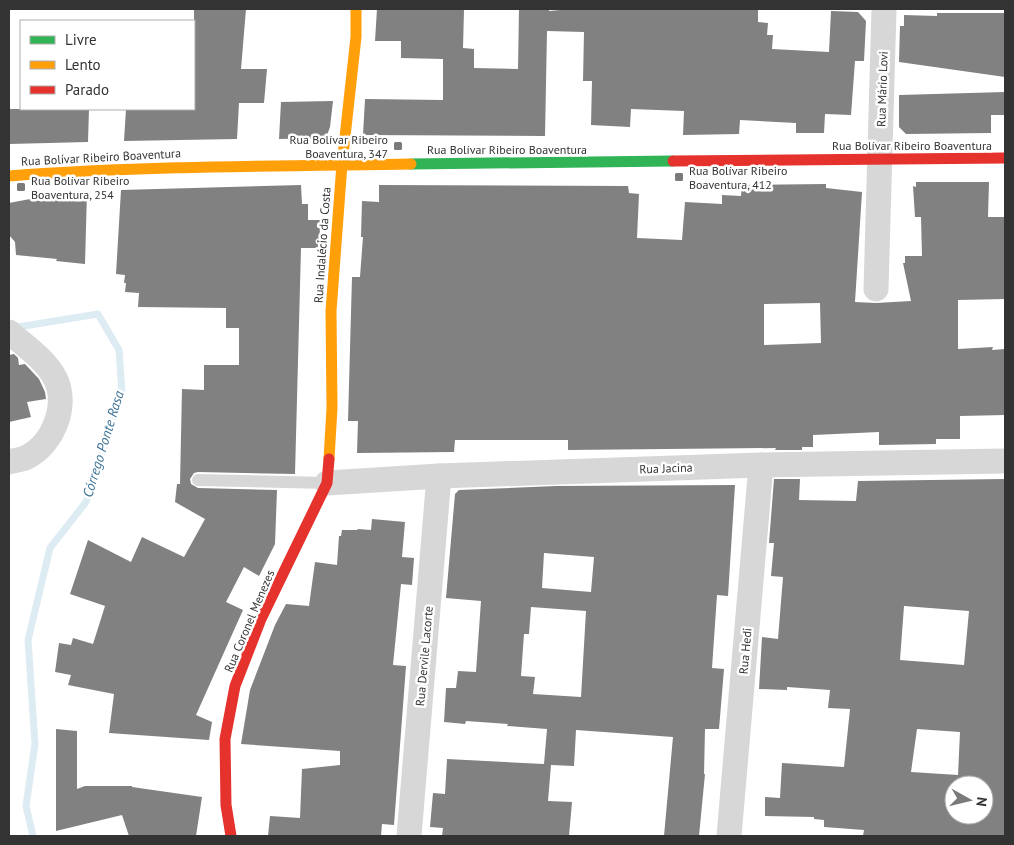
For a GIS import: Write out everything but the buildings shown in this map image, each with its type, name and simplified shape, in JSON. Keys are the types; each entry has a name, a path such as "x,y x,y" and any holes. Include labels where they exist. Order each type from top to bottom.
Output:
{"main road":[{"name":"Rua Indalécio da Costa","path":"327,483 332,408 331,311 342,164 356,37 356,9"},
{"name":"Rua Bolívar Ribeiro Boaventura","path":"9,176 174,167 1005,158"},
{"name":"Rua Coronel Menezes","path":"231,836 226,805 225,740 236,686 262,619 327,483"}],"street":[{"name":"Rua Mário Lovi","path":"876,289 884,9"},
{"path":"9,332 45,364 59,388 59,399 56,424 49,438 40,449 26,458 9,462"},
{"name":"Rua Jacina","path":"327,483 439,476 761,465 1005,461"},
{"name":"Rua Hedi","path":"729,836 761,465"},
{"name":"Rua Dervile Lacorte","path":"409,836 439,476"}],"lane":[{"path":"198,480 327,483"}],"waterway":[{"name":"Córrego Ponte Rasa","path":"12,328 98,314 119,350 122,392 86,502 50,548 28,640 35,744 26,806 33,836"}],"traffic: fast":[{"path":"411,164 673,161"}],"traffic: slow":[{"path":"329,459 332,408 331,311 342,164 356,37 356,9"},
{"path":"9,176 160,168 411,164"}],"traffic: jam":[{"path":"673,161 1005,158"},
{"path":"231,836 226,805 225,739 235,686 261,619 327,483 329,459"}],"place":[{"name":"Rua Bolívar Ribeiro Boaventura, 347","path":"398,146"},
{"name":"Rua Bolívar Ribeiro Boaventura, 412","path":"679,177"},
{"name":"Rua Bolívar Ribeiro Boaventura, 254","path":"21,187"}]}
